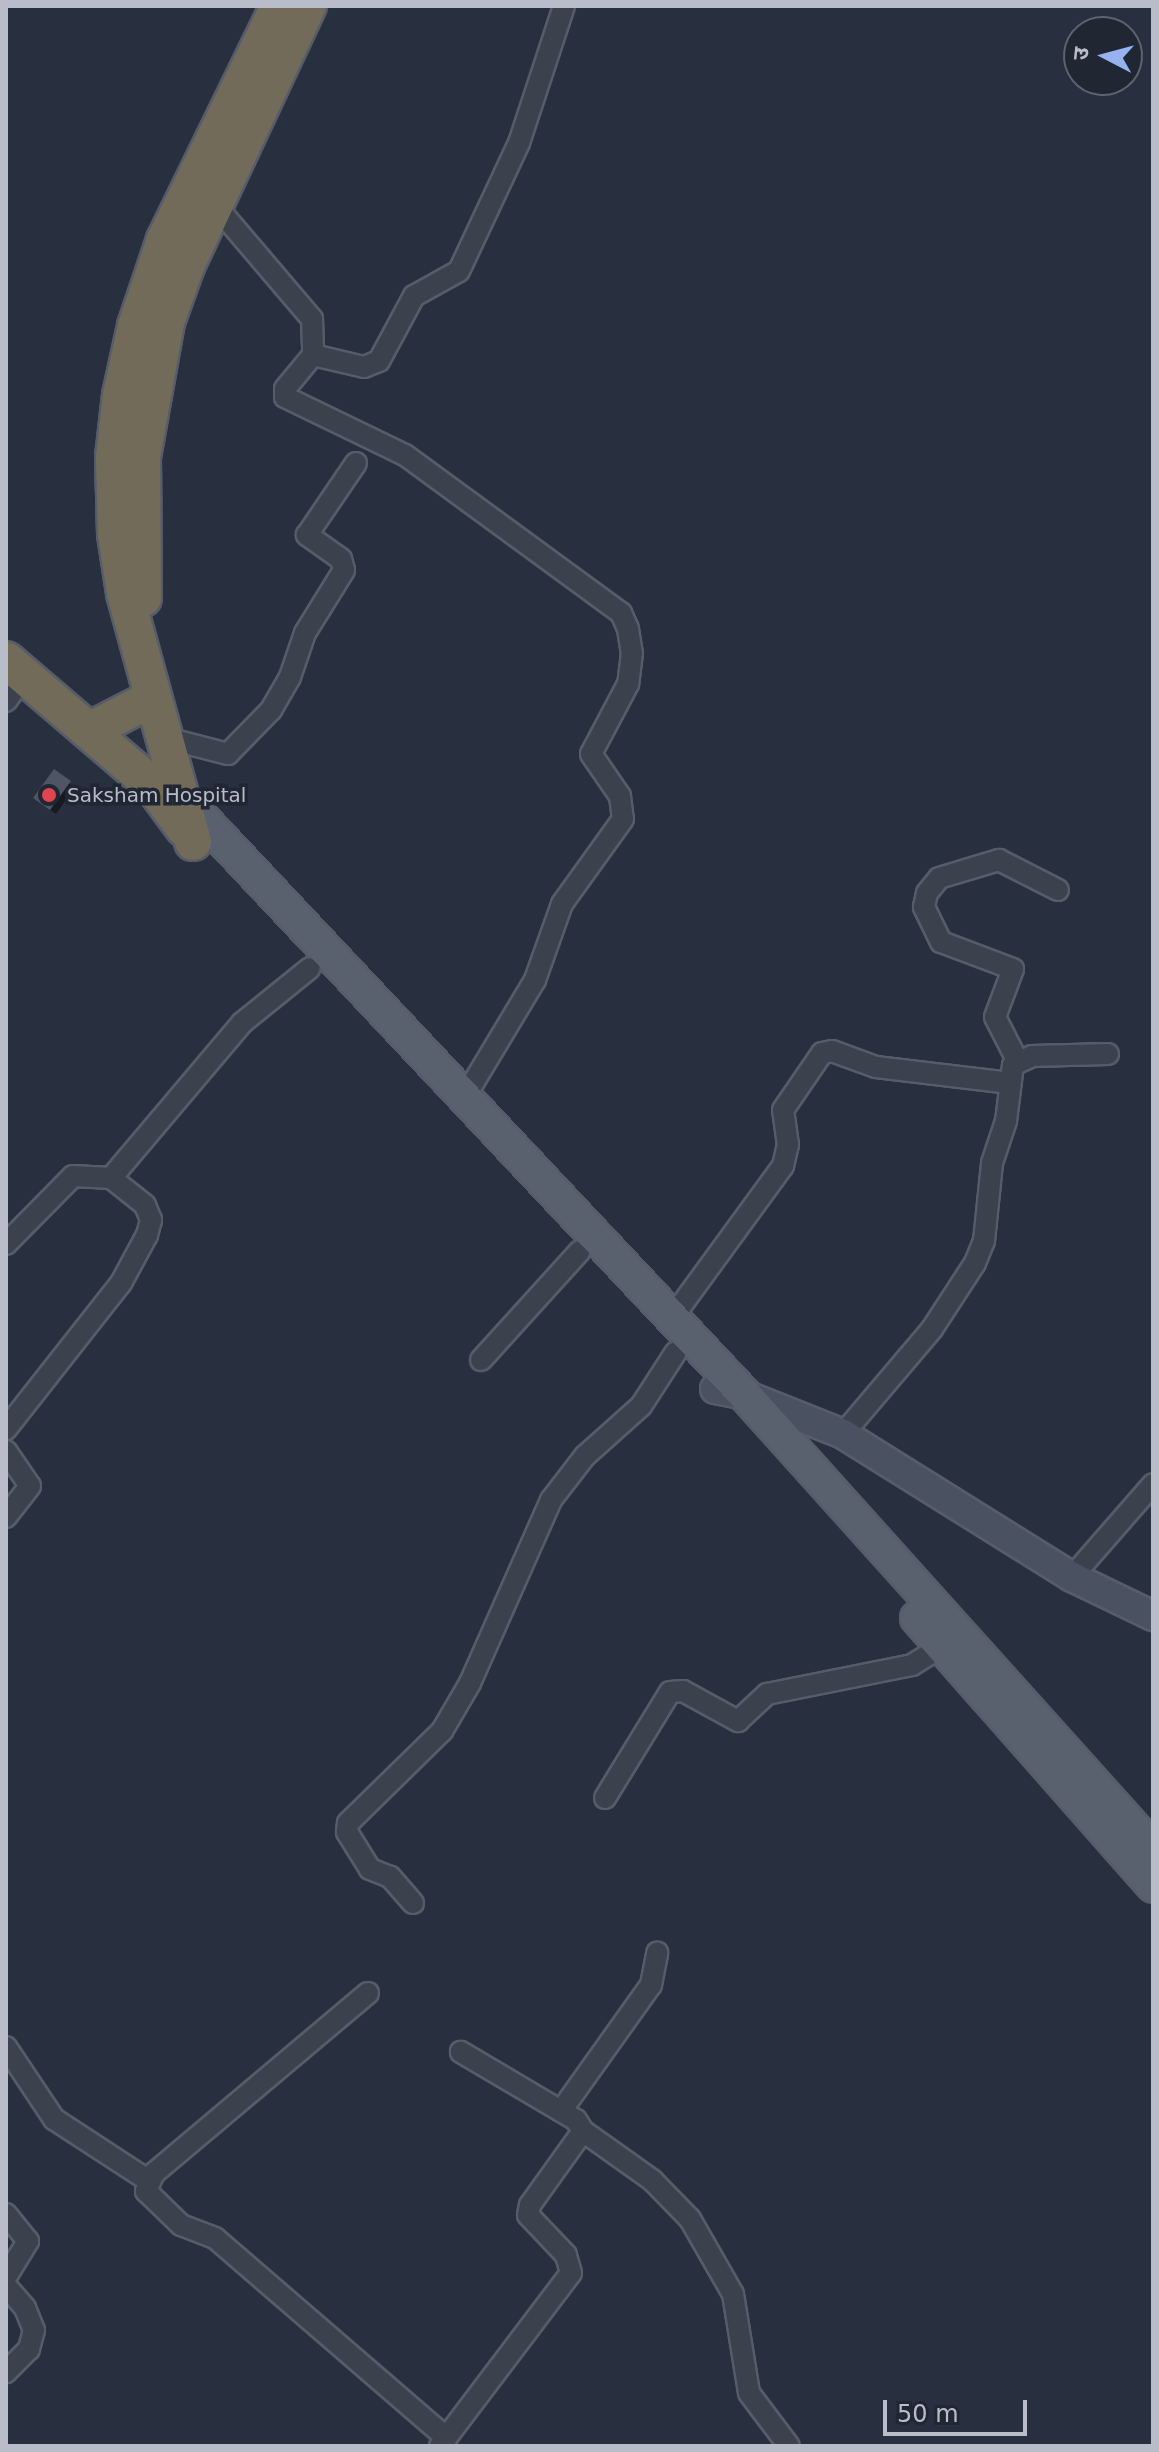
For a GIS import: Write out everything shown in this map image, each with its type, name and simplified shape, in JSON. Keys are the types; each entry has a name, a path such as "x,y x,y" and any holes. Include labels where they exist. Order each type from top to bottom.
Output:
{"highway":[{"path":"193,842 169,793 166,738 140,655 116,534 121,395 136,326 165,240 279,6"},
{"path":"140,655 142,457 166,322 215,205 308,6"},
{"path":"12,678 89,731 169,793"},
{"path":"89,731 153,698"}],"main road":[{"path":"169,793 672,1318 730,1392 951,1640 1153,1886"},
{"path":"193,842 676,1352 730,1392 843,1434 1072,1577 1153,1616"},
{"path":"951,1640 1153,1849"}],"street":[{"path":"313,355 364,367 379,361 414,296 459,271 519,143 564,6"},
{"path":"215,205 306,307 314,330 313,355 285,389 285,397 405,455 621,613 628,629 628,684 591,754 620,796 623,819 562,904 535,980 463,1100"},
{"path":"166,738 228,754 266,718 290,677 305,633 344,570 341,559 307,535 356,463"},
{"path":"843,1434 932,1329 975,1263 984,1241 992,1163 1002,1138 1010,1083 1017,1060 995,1017 1013,969 969,949 949,948 933,933 924,907 939,878 984,861 1017,865 1058,890"},
{"path":"111,1178 242,1023 310,968"},
{"path":"672,1318 783,1166 788,1145 783,1110 822,1053 832,1051 876,1067 1010,1083"},
{"path":"1017,1060 1108,1054"},
{"path":"6,1244 73,1176 111,1178 145,1205 151,1220 147,1235 121,1283 6,1429"},
{"path":"481,1360 580,1251"},
{"path":"413,1903 390,1877 370,1869 347,1832 348,1823 442,1731 470,1683 551,1500 585,1456 641,1406 676,1352"},
{"path":"6,1451 30,1486 6,1517"},
{"path":"1072,1577 1153,1484"},
{"path":"605,1798 670,1692 683,1691 738,1721 767,1694 898,1669 951,1640"},
{"path":"561,2111 651,1985 657,1953"},
{"path":"146,2179 368,1993"},
{"path":"6,2047 54,2119 146,2179 149,2195 181,2225 215,2238 444,2442 571,2273 566,2255 528,2215 530,2205 583,2131"},
{"path":"461,2052 561,2111 583,2131 652,2180 690,2219 733,2294 749,2393 789,2446"},
{"path":"6,2214 28,2241 6,2277"},
{"path":"6,2286 25,2308 34,2330 29,2349 6,2372"}],"building":[{"path":"54,769 71,781 50,810 33,798"}],"place":[{"name":"Saksham Hospital","path":"49,795"}]}
